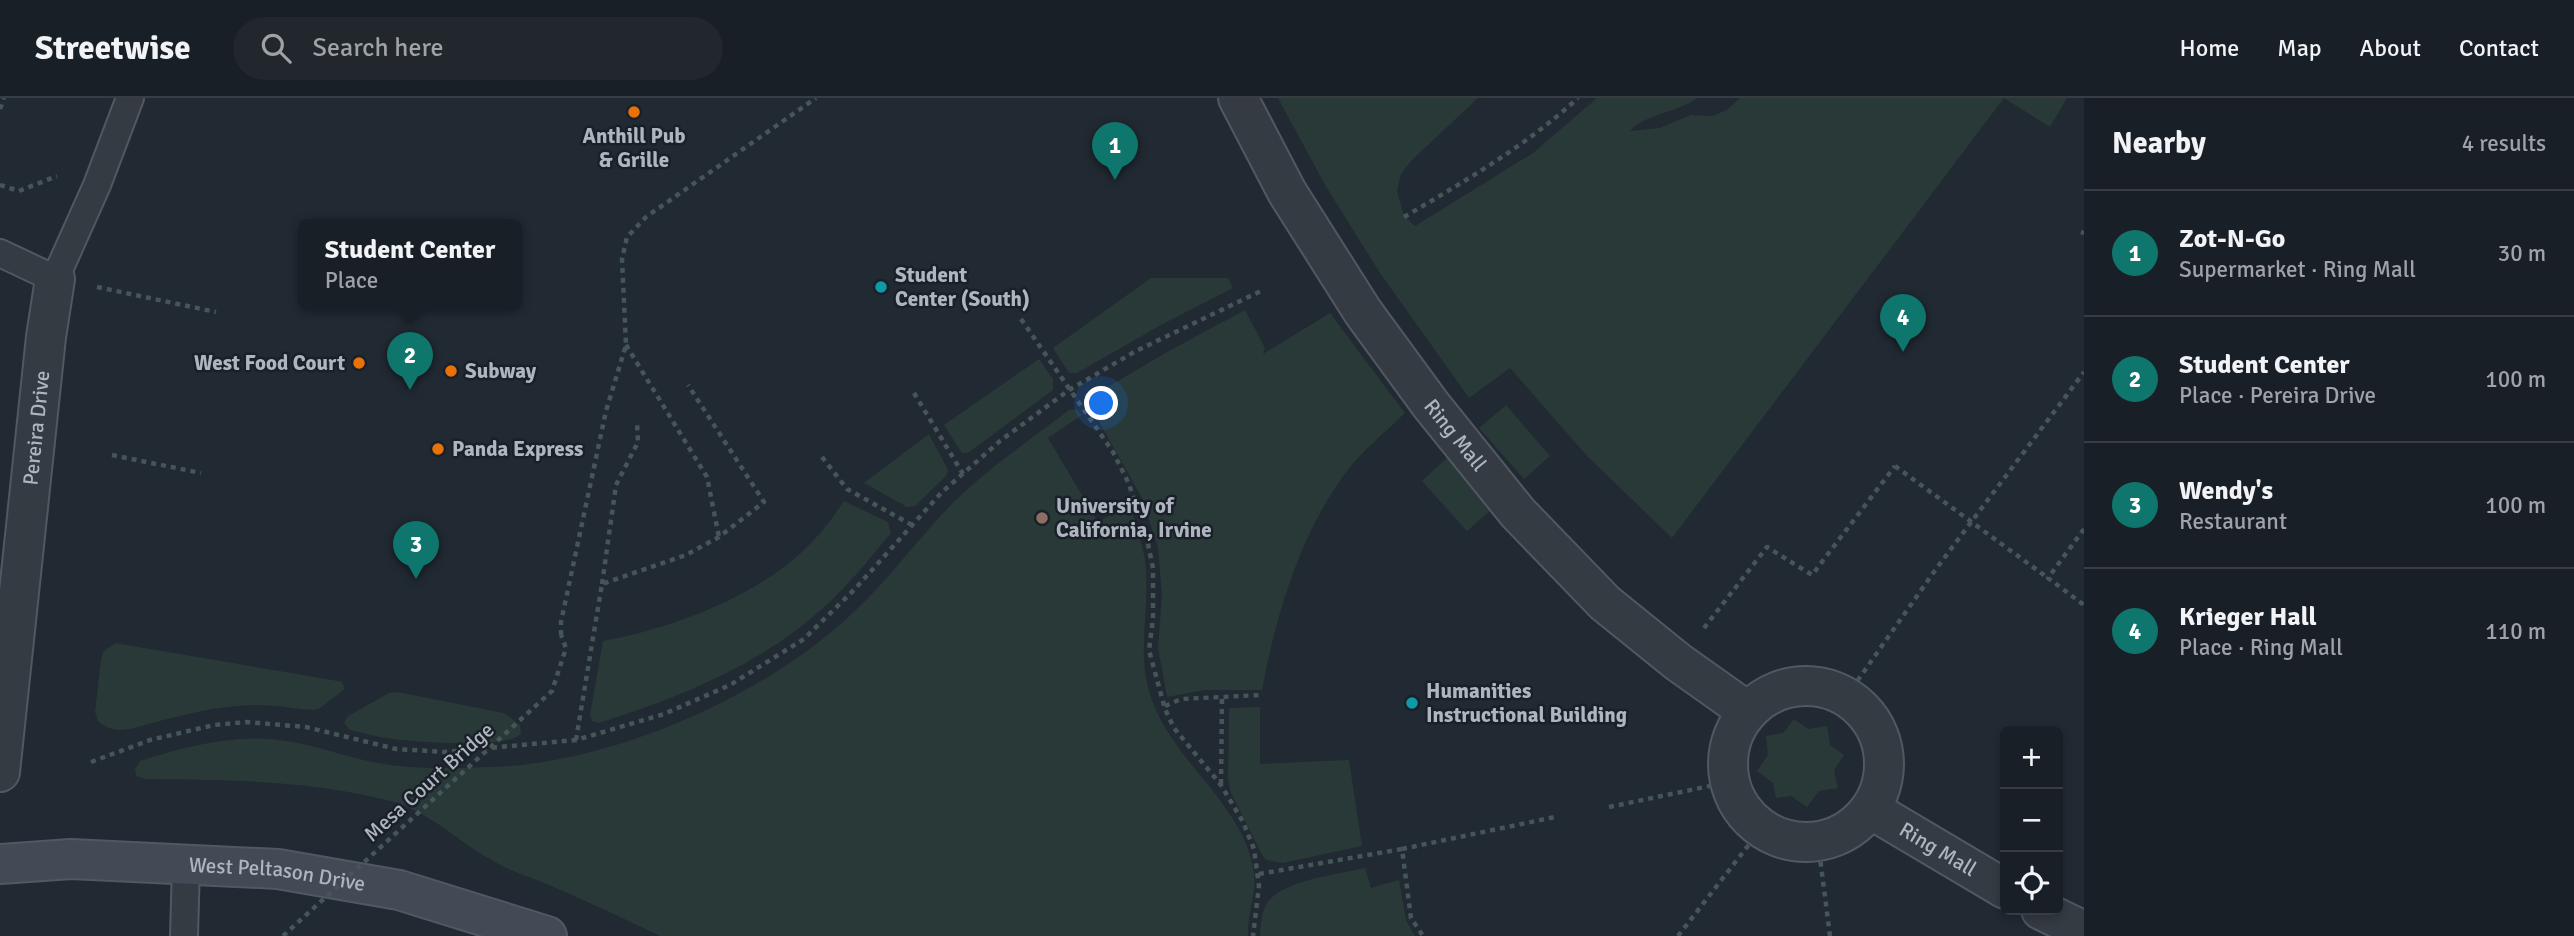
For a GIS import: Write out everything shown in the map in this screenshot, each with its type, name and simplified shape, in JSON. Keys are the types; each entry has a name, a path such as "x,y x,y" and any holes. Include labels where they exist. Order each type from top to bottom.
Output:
{"street":[{"name":"Ring Mall","path":"1238,98 1294,203 1363,312 1431,405 1518,513 1605,603 1678,662 1747,711"},
{"name":"Pereira Drive","path":"0,772 55,279"},
{"path":"1805,685 1827,688 1846,697 1867,714 1879,735 1884,761 1881,786 1870,809 1856,825 1839,836 1818,842 1779,838 1761,829 1741,808 1729,782 1727,757 1733,732 1747,711 1763,697 1784,688 1805,685"},
{"name":"Ring Mall","path":"1870,809 2000,886"},
{"name":"West Peltason Drive","path":"0,864 71,859 278,869 399,890 547,936"},
{"path":"2051,915 2084,931"}],"lane":[{"name":"Pereira Drive","path":"55,279 97,184 130,98"},
{"path":"0,253 55,279"},
{"path":"184,936 186,864"}],"path":[{"path":"0,109 4,98"},
{"path":"719,537 706,477 625,345 622,259 627,237 646,217 816,98"},
{"path":"1404,216 1492,164 1556,119 1578,98"},
{"path":"0,185 19,191 57,176"},
{"path":"55,279 136,293 216,312"},
{"path":"92,762 150,740 214,725 247,722 306,727 396,749 445,752 576,740 664,714 730,685 804,639 854,590 941,493 1000,441 1069,390 1136,351 1261,292"},
{"path":"1021,319 1113,452 1129,484 1153,568 1149,650 1165,706 1174,728 1221,785 1255,849 1259,874 1253,936"},
{"name":"Mesa Court Bridge","path":"283,936 552,691 566,648 561,635 561,622 606,411 625,345"},
{"path":"1846,697 1936,569 2084,372"},
{"path":"602,584 686,555 719,537 764,502 688,385"},
{"path":"914,393 963,474"},
{"path":"576,740 616,485 638,442 636,422"},
{"path":"111,455 201,473"},
{"path":"822,457 847,489 912,526"},
{"path":"1678,662 1767,547 1812,575 1895,466 2084,605"},
{"path":"2048,578 2084,529"},
{"path":"1165,706 1181,699 1261,695"},
{"path":"1221,785 1222,698"},
{"path":"1609,807 1729,782"},
{"path":"1259,874 1402,849 1555,817"},
{"path":"1678,936 1761,829"},
{"path":"1818,842 1830,936"},
{"path":"1402,849 1411,918 1423,936"}],"shaded area":[{"path":"1278,98 1478,98 1411,161 1401,174 1397,191 1404,216 1415,226 1533,153 1597,98 1697,98 1645,120 1630,131 1660,128 1691,115 1712,116 1727,110 1740,98 2004,98 1672,538 1587,456 1510,368 1469,398 1380,273 1325,185"},
{"path":"2004,98 2067,98 2050,127"},
{"path":"1151,278 1228,278 1233,288 1077,373 1069,373 1053,348"},
{"path":"1245,310 1265,348 1263,354 1330,313 1405,413 1350,467 1314,524 1282,605 1262,690 1205,690 1167,697 1158,648 1162,595 1158,547 1141,496 1088,402 1091,397 1167,352"},
{"path":"1039,359 1053,379 1053,390 968,453 962,453 944,425"},
{"path":"1506,405 1550,456 1524,479 1479,428"},
{"path":"1076,409 1082,415 1048,438 1098,522 1130,504 1145,563 1144,663 1150,694 1173,740 1222,802 1247,847 1255,880 1248,936 660,936 577,897 501,866 418,812 390,801 299,785 146,779 136,776 135,769 140,761 191,747 244,739 292,742 392,765 421,768 494,767 541,762 590,752 689,718 781,669 821,640 870,596 966,490 1069,410"},
{"path":"929,434 948,470 946,476 915,506 907,507 864,483"},
{"path":"1448,457 1493,508 1467,531 1422,481"},
{"path":"844,501 888,522 891,533 822,609 772,647 716,678 628,714 598,723 592,721 590,715 603,641 683,620 760,583 783,568 809,545"},
{"path":"115,643 338,681 342,682 345,689 320,708 313,710 243,705 183,715 132,728 112,729 98,721 95,712 103,652"},
{"path":"397,692 504,713 520,725 521,734 498,742 420,742 350,730 344,723 348,716 389,693"},
{"path":"1260,707 1260,764 1349,760 1362,846 1283,863 1266,860 1231,793 1228,779 1229,708"},
{"path":"1794,719 1808,729 1827,726 1830,745 1844,755 1834,770 1838,788 1819,791 1807,807 1791,796 1776,798 1773,783 1757,771 1768,755 1766,736 1783,733"},
{"path":"1365,868 1371,888 1399,880 1406,920 1415,936 1260,936 1264,911 1275,895 1298,883"}],"place":[{"name":"Anthill Pub & Grille","path":"634,112"},
{"name":"Zot-N-Go","path":"1115,180"},
{"name":"Student Center (South)","path":"881,287"},
{"name":"Krieger Hall","path":"1903,352"},
{"name":"West Food Court","path":"359,363"},
{"name":"Subway","path":"451,371"},
{"name":"Student Center","path":"410,390"},
{"name":"Panda Express","path":"438,449"},
{"name":"University of California, Irvine","path":"1042,518"},
{"name":"Wendy's","path":"416,579"},
{"name":"Humanities Instructional Building","path":"1412,703"}]}
